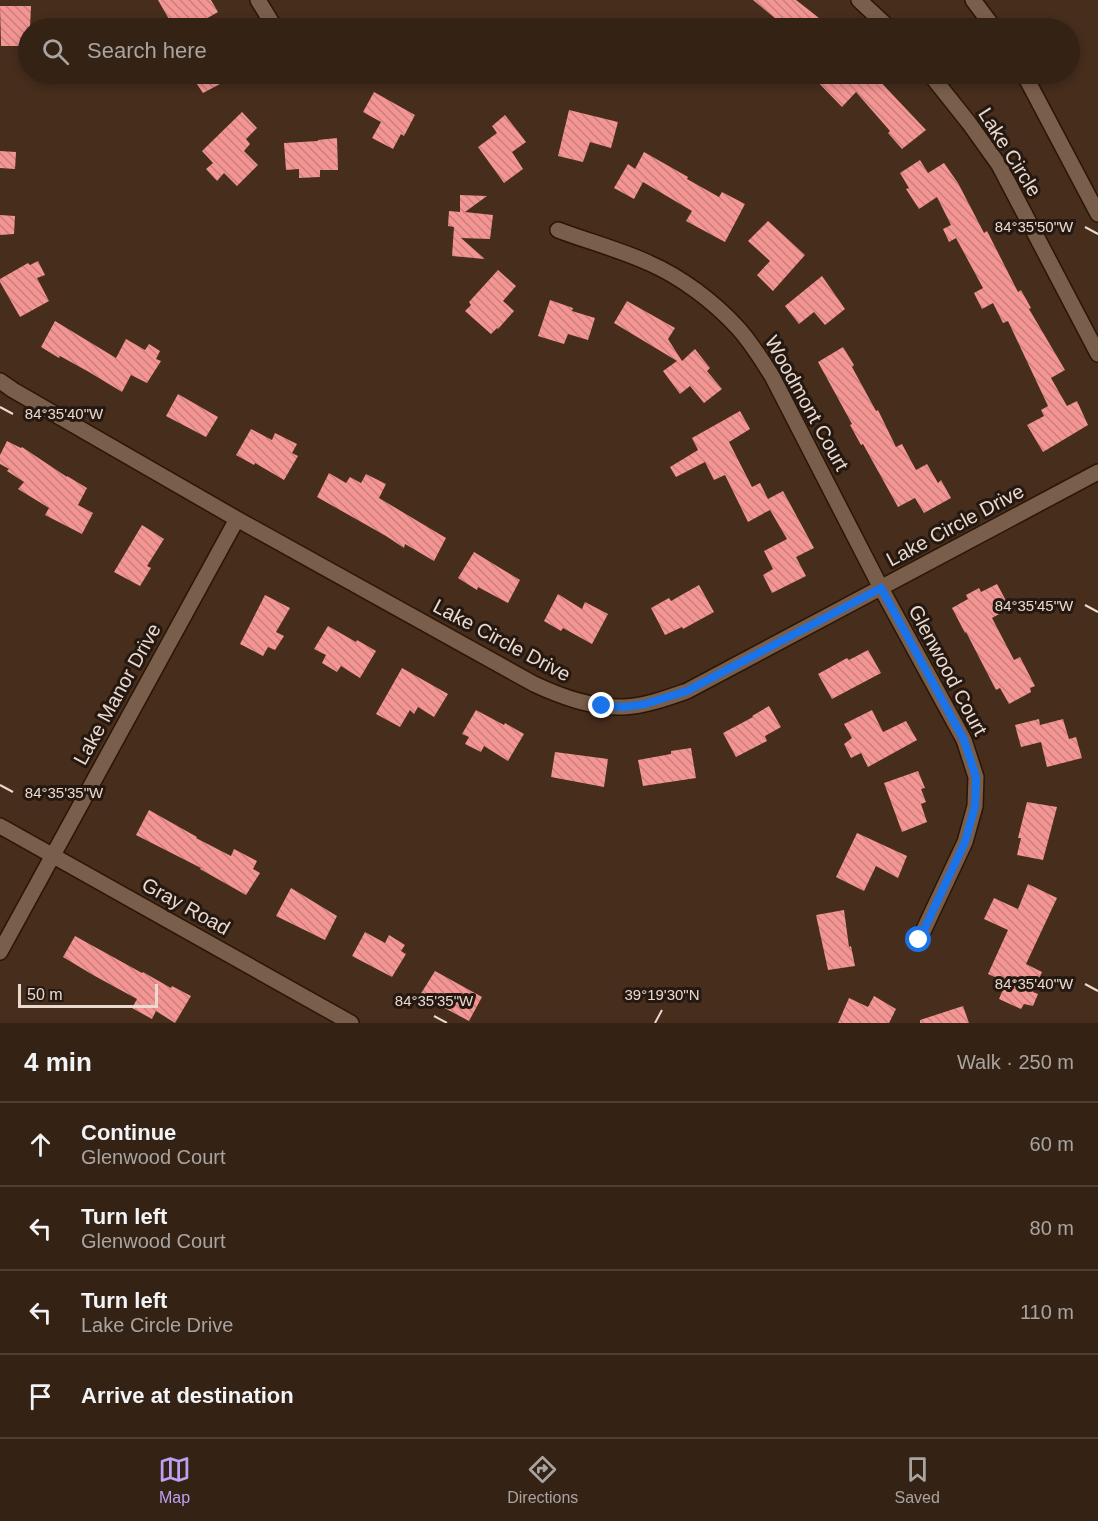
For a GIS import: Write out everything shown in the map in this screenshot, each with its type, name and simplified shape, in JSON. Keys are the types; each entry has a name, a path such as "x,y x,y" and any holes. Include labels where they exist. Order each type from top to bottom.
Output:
{"street":[{"path":"258,0 269,18"},
{"path":"859,0 878,18"},
{"path":"972,0 986,18"},
{"name":"Lake Circle","path":"938,84 999,165 1098,354"},
{"path":"1029,84 1098,214"},
{"name":"Woodmont Court","path":"558,231 649,263 677,278 701,295 738,328 755,348 772,376 881,588"},
{"name":"Lake Circle Drive","path":"0,381 237,519 534,684 573,700 602,706 624,707 645,704 687,691 1098,472"},
{"name":"Lake Manor Drive","path":"0,952 237,519"},
{"name":"Glenwood Court","path":"881,588 964,740 976,777 975,806 965,842 919,940"},
{"name":"Gray Road","path":"0,826 351,1023"}],"building":[{"path":"158,0 211,0 218,12 208,18 168,18"},
{"path":"753,0 796,0 819,18 775,18"},
{"path":"0,6 31,6 30,18 18,18 18,46 1,46"},
{"path":"197,84 220,84 203,93"},
{"path":"820,84 882,84 926,130 902,149 888,133 890,131 856,92 842,107"},
{"path":"374,92 415,115 404,136 401,134 393,149 372,138 381,122 363,112"},
{"path":"569,110 618,122 611,148 590,142 583,162 558,156"},
{"path":"242,112 257,128 246,139 250,144 244,151 258,165 237,186 224,173 217,181 206,169 213,163 202,151"},
{"path":"505,115 526,142 512,152 523,169 504,183 478,147 497,133 492,126"},
{"path":"337,138 338,170 320,170 320,177 299,178 299,169 286,170 284,143"},
{"path":"0,151 16,152 15,169 0,168"},
{"path":"644,152 719,197 722,192 745,204 725,242 686,221 692,211 643,182 634,199 614,188 628,164 635,169"},
{"path":"920,160 928,173 944,163 958,183 984,233 987,231 1018,292 1021,290 1031,308 1029,309 1065,370 1051,378 1067,406 1077,401 1088,425 1043,452 1027,425 1044,416 1041,410 1048,406 1008,321 1003,323 993,303 982,309 974,293 983,288 956,238 949,242 943,229 951,225 937,197 919,209 906,189 909,188 900,173"},
{"path":"460,195 487,196 465,212 493,215 490,239 461,238 485,259 452,256 454,227 448,226 449,211 460,212"},
{"path":"0,215 15,216 14,234 0,235"},
{"path":"768,221 805,255 773,291 757,275 770,261 748,241"},
{"path":"38,261 45,275 37,278 49,301 20,317 0,279 28,263 30,265"},
{"path":"498,270 516,286 503,301 514,311 491,334 465,311 471,305 469,302"},
{"path":"822,276 845,309 825,325 814,312 799,324 785,306"},
{"path":"550,300 573,308 572,311 595,318 588,340 568,334 564,344 538,336"},
{"path":"627,301 675,328 668,339 682,361 695,349 710,368 707,371 722,389 704,403 690,386 680,394 663,371 677,361 614,323"},
{"path":"55,321 116,358 126,339 145,350 149,344 160,351 156,359 161,361 147,383 131,375 122,392 41,347"},
{"path":"843,347 896,447 902,444 916,470 927,464 938,483 941,480 951,498 924,513 915,498 898,507 863,444 861,445 818,362"},
{"path":"178,394 218,417 206,437 166,416"},
{"path":"740,411 750,429 729,442 752,487 760,483 768,499 783,491 814,548 796,557 806,576 772,593 763,575 773,569 764,551 787,539 770,510 748,522 725,475 714,480 705,462 676,477 670,467 698,450 692,438"},
{"path":"251,429 272,440 275,433 297,444 292,453 298,456 284,480 236,455"},
{"path":"7,441 22,447 87,488 78,505 93,513 82,534 45,515 49,508 18,489 24,482 0,464 0,455"},
{"path":"329,473 346,483 350,477 361,483 366,474 386,484 379,498 446,538 434,561 405,544 404,548 317,497"},
{"path":"142,525 164,539 147,566 151,568 140,586 114,572"},
{"path":"474,552 520,580 508,603 478,587 477,590 458,578"},
{"path":"997,584 1010,608 992,618 1014,660 1020,657 1035,686 1030,688 1031,692 1009,704 1000,688 996,690 952,608 968,599 966,595 979,588 981,592"},
{"path":"699,585 714,612 683,629 682,627 665,635 651,608 669,598 671,601"},
{"path":"558,594 582,609 585,602 608,614 592,644 563,628 561,631 544,621"},
{"path":"265,595 290,608 276,632 284,636 275,650 268,647 263,656 240,644"},
{"path":"328,626 376,651 360,678 341,666 337,672 322,663 326,655 314,649"},
{"path":"868,650 881,673 832,699 818,674 847,658 849,660"},
{"path":"402,668 448,694 434,717 418,707 414,714 410,710 400,727 376,714"},
{"path":"769,706 781,727 765,736 767,741 736,757 723,733"},
{"path":"476,710 524,734 508,761 484,746 481,752 465,744 469,737 462,734"},
{"path":"872,710 883,732 906,721 917,740 868,767 861,753 851,758 844,744 852,738 844,724"},
{"path":"1039,719 1040,725 1063,719 1069,739 1076,737 1082,758 1047,767 1041,742 1021,747 1015,725"},
{"path":"691,748 696,778 643,786 638,760"},
{"path":"555,752 608,759 604,787 551,777"},
{"path":"918,771 925,788 921,789 926,802 921,804 927,822 902,832 884,783"},
{"path":"1027,802 1057,807 1043,860 1017,855 1021,838 1018,838"},
{"path":"149,810 231,856 234,849 257,861 253,869 260,873 246,895 201,868 136,835"},
{"path":"857,833 907,856 898,878 876,866 864,891 836,877"},
{"path":"1028,884 1057,898 1026,964 1042,972 1033,992 1038,994 1033,1006 1024,1004 1021,1009 999,999 1006,982 988,974 1008,930 984,919 994,898 1018,909"},
{"path":"291,888 337,916 325,940 276,916"},
{"path":"844,910 849,947 851,946 855,966 828,970 816,915"},
{"path":"365,932 385,943 389,935 405,945 401,951 406,954 392,977 352,956"},
{"path":"75,936 171,988 172,986 191,996 175,1023 156,1011 152,1019 132,1008 137,999 63,957"},
{"path":"435,971 482,997 469,1021 420,995"},
{"path":"874,996 896,1009 889,1023 838,1023 849,998 868,1007"},
{"path":"963,1006 969,1023 920,1023 920,1020"}],"route":[{"path":"602,706 624,707 645,704 687,691 881,588 964,740 976,777 975,806 965,842 919,940"}]}
